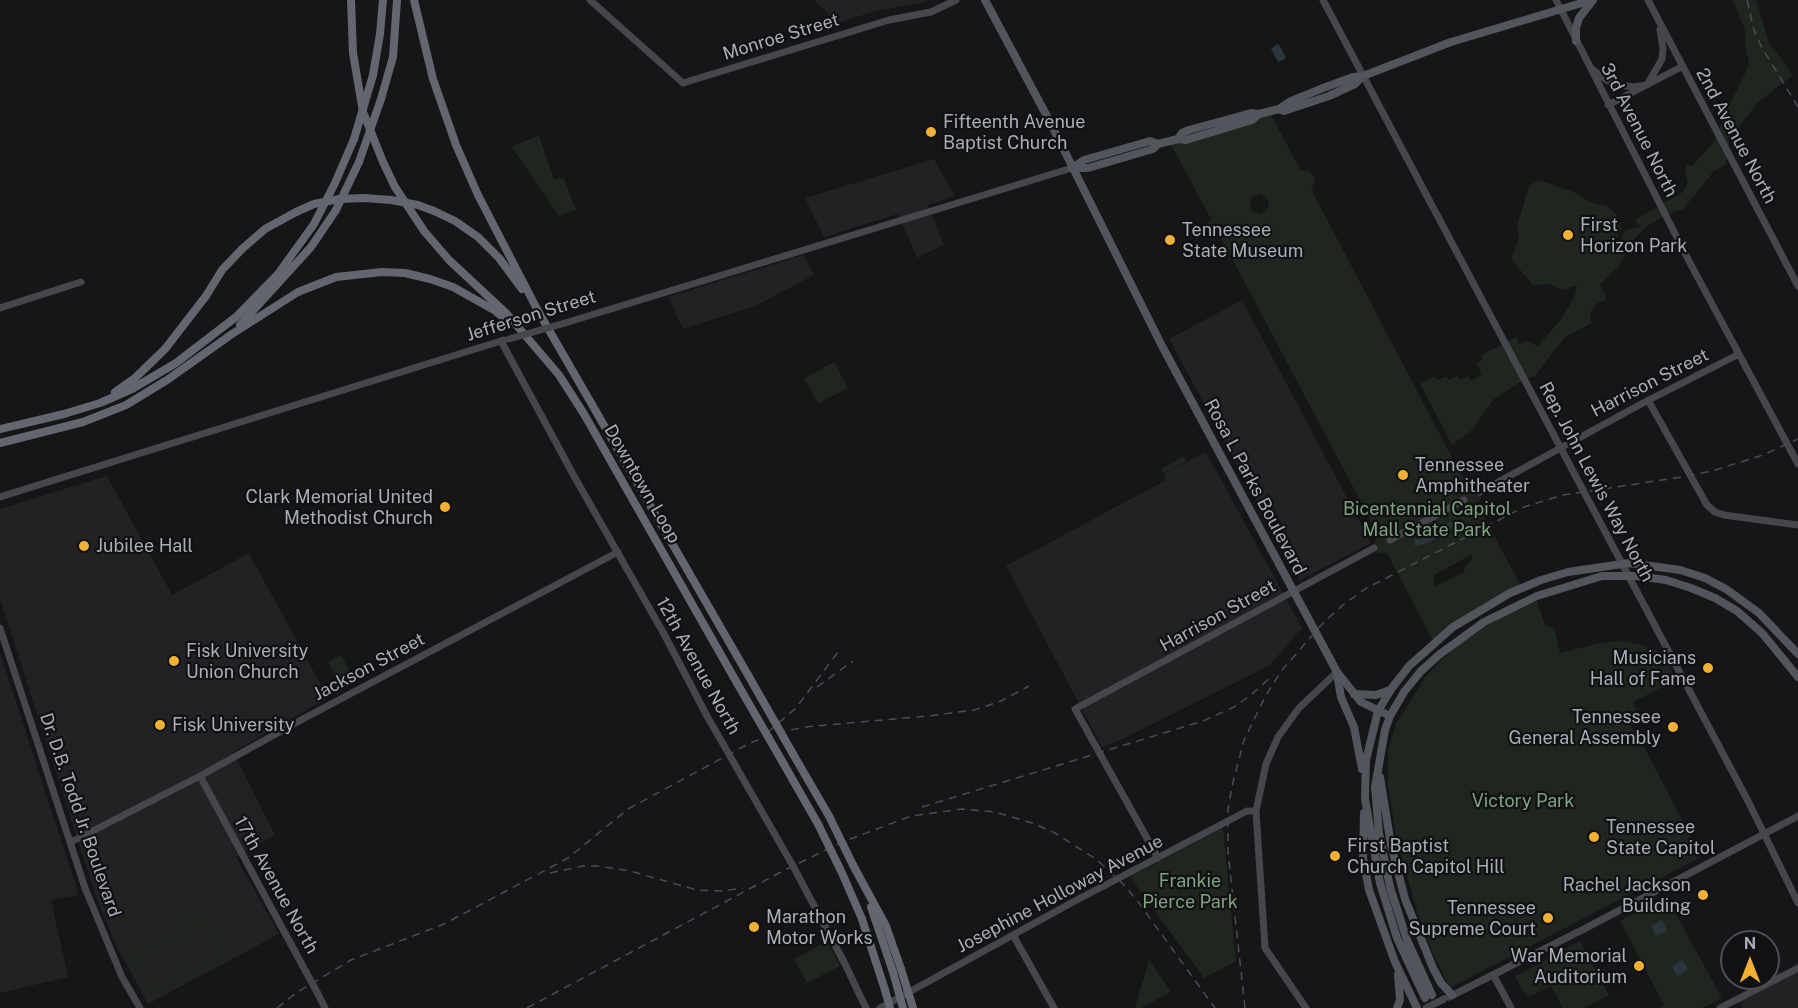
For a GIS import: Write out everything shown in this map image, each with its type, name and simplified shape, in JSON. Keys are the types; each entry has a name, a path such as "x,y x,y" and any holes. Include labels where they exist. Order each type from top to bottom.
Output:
{"highway":[{"name":"Downtown Loop","path":"351,0 353,53 363,112 391,179 414,217 449,260 507,314 559,375 584,414 818,824 862,919 881,974 889,1008"},
{"path":"0,429 38,422 100,403 132,389 176,363 243,310 278,274 314,224 354,139 373,75 381,34 383,0"},
{"path":"232,334 311,247 336,210 359,162 381,99 393,57 397,0"},
{"name":"Downtown Loop","path":"414,0 433,79 456,145 478,195 538,311 829,816 894,946 897,971"},
{"path":"100,403 135,378 165,349 206,296 222,270 242,249 265,229 296,212 330,201 364,198 391,200 418,205 455,221 478,237 499,258 538,311"},
{"path":"0,442 83,422 126,405 298,292 336,277 382,272 405,273 453,287 494,310 523,333"},
{"path":"897,971 903,1008"},
{"path":"897,971 913,1008"}],"main road":[{"name":"Rosa L Parks Boulevard","path":"985,0 1049,120 1162,346 1337,672 1361,702 1390,716"},
{"name":"Jefferson Street","path":"1072,168 1088,168 1153,149 1158,144 1178,139 1189,130 1251,113 1259,114 1279,109 1289,102 1323,88 1353,77 1363,76 1451,42 1593,0"},
{"path":"1576,41 1578,19 1593,0"},
{"path":"1417,1008 1395,962 1369,890 1363,858 1362,828 1366,760 1377,711 1408,666 1434,643 1502,596 1554,575 1588,567 1622,563 1653,565 1705,578 1726,589 1759,614 1798,654"},
{"path":"1365,799 1380,883 1397,938 1428,996 1388,878 1376,815 1375,787 1385,730 1390,716 1404,692 1421,671 1456,641 1490,618 1537,596 1602,576 1629,575 1666,580 1691,588 1737,611 1762,633 1798,677"},
{"path":"1337,672 1341,697 1355,732 1365,788"},
{"path":"1354,694 1371,695 1390,690"},
{"path":"1378,770 1389,836 1405,899 1429,960 1448,997"},
{"path":"1395,962 1400,984 1400,1000 1397,1008"}],"street":[{"name":"Monroe Street","path":"590,0 683,83 889,20 931,12 956,0"},
{"name":"Rep. John Lewis Way North","path":"1323,0 1559,448 1629,575 1764,833 1798,903"},
{"name":"3rd Avenue North","path":"1556,0 1608,105 1798,464"},
{"name":"2nd Avenue North","path":"1648,0 1798,286"},
{"path":"1647,85 1662,60 1663,49 1659,20"},
{"path":"1588,65 1614,84 1633,87 1647,85"},
{"path":"1608,105 1683,66"},
{"name":"Jefferson Street","path":"0,497 501,341 1072,168"},
{"path":"0,308 81,282"},
{"name":"12th Avenue North","path":"501,341 707,716 793,866 866,1008"},
{"name":"Harrison Street","path":"1480,492 1648,400 1739,354"},
{"path":"1648,400 1707,505 1715,512 1798,525"},
{"path":"1390,540 1464,500"},
{"name":"Harrison Street","path":"1158,858 1075,709 1374,548"},
{"name":"Jackson Street","path":"71,842 200,776 293,724 618,552"},
{"name":"Dr. D.B. Todd Jr. Boulevard","path":"0,628 85,888 140,1008"},
{"path":"1791,668 1798,682"},
{"path":"1306,1008 1265,948 1256,811 1266,764 1278,737 1287,722 1304,703 1337,672"},
{"name":"17th Avenue North","path":"200,776 325,1008"},
{"name":"Josephine Holloway Avenue","path":"880,1008 1247,811 1256,811"},
{"path":"1426,1008 1494,976 1798,816"},
{"path":"1013,935 1054,1008"},
{"path":"1720,1008 1798,968"},
{"path":"1494,976 1511,1008"}],"shaded area":[{"path":"814,0 930,0 879,10 837,23"},
{"path":"1277,44 1285,56 1285,59 1278,62 1271,49"},
{"path":"934,159 955,196 928,205 944,245 917,258 898,214 824,237 805,198"},
{"path":"804,255 814,275 755,306 683,329 668,297"},
{"path":"1242,300 1371,543 1300,580 1169,339"},
{"path":"1206,452 1302,628 1269,666 1125,738 1102,747 1006,566 1166,480 1163,474"},
{"name":"Fisk University","path":"107,476 172,595 249,553 328,698 233,752 275,835 236,857 279,934 148,1004 114,941 96,896 0,599 0,509"},
{"path":"1451,521 1454,527 1445,534 1425,544 1415,546 1414,540 1430,536"},
{"path":"0,653 79,895 51,900 68,977 0,993"},
{"path":"1662,920 1667,931 1656,936 1651,926"},
{"path":"1683,960 1688,970 1677,976 1672,966"},
{"path":"1798,971 1798,1008 1742,1008 1739,1002 1762,990 1780,990 1780,980"}],"green space":[{"path":"1733,0 1756,0 1770,46 1784,61 1792,76 1757,103 1730,139 1726,165 1714,171 1683,209 1663,216 1646,227 1635,238 1618,267 1600,284 1607,299 1592,309 1590,316 1592,323 1565,337 1535,376 1525,379 1494,399 1472,430 1452,445 1420,384 1435,376 1438,380 1446,376 1449,380 1457,376 1460,380 1468,376 1471,381 1482,374 1476,363 1483,360 1481,355 1516,337 1519,344 1526,341 1538,346 1562,318 1574,297 1577,285 1563,290 1548,284 1533,285 1511,259 1519,239 1517,226 1529,186 1542,181 1579,194 1589,202 1607,206 1616,214 1621,228 1613,246 1617,248 1625,230 1641,227 1635,220 1683,192 1688,182 1685,173 1687,164 1692,166 1715,141 1749,63 1745,30"},
{"name":"Bicentennial Capitol Mall State Park","path":"1269,111 1301,171 1309,171 1314,176 1315,182 1311,189 1468,488 1476,488 1480,492 1481,499 1477,504 1522,588 1434,643 1387,553 1379,553 1375,549 1374,542 1379,536 1220,236 1213,236 1207,232 1206,225 1211,219 1169,141 1181,135","holes":["1260,194 1267,198 1269,205 1266,211 1259,214 1252,210 1250,203 1253,197","1472,554 1472,559 1464,572 1434,587 1434,575"]},
{"path":"539,136 554,180 563,177 576,210 559,216 511,146"},
{"path":"834,362 848,388 818,404 804,378"},
{"path":"1184,456 1187,461 1163,473 1161,469"},
{"name":"Victory Park","path":"1537,601 1544,623 1555,630 1560,653 1619,641 1639,644 1659,651 1668,663 1676,680 1633,702 1640,718 1628,724 1638,735 1701,857 1450,988 1418,915 1398,845 1388,787 1388,750 1396,724 1425,677 1459,643 1493,621"},
{"path":"341,655 355,681 342,688 328,662"},
{"name":"Frankie Pierce Park","path":"1223,828 1236,961 1204,978 1130,877"},
{"path":"1666,896 1722,998 1702,1008 1659,1008 1664,1005 1620,921"},
{"path":"210,913 212,917 206,922 217,928 224,941 224,952 218,962 164,991 149,992 139,986 132,973 134,960 127,962 125,958","holes":["200,926 209,928 217,936 219,948 214,958 162,986 153,987 143,982 137,969 143,955 192,928"]},
{"path":"827,941 840,966 807,983 794,959"},
{"path":"1580,941 1609,995 1585,1008 1563,1008 1551,986 1529,997 1525,991 1523,992 1515,976"},
{"path":"1149,960 1171,992 1141,1008 1135,1008"}],"railway":[{"path":"1747,0 1754,30 1761,46 1798,107"},
{"path":"1245,1008 1228,852 1228,809 1233,782 1244,740 1266,695 1282,670 1324,622 1365,589 1524,507 1563,495 1712,471 1763,455 1798,439"},
{"path":"768,732 796,708 838,652"},
{"path":"817,687 853,661"},
{"path":"922,807 1203,721 1234,707 1273,675"},
{"path":"277,1008 296,993 351,960 444,924 568,858 628,809 750,743 781,732 805,727 974,710 1001,701 1029,686"},
{"path":"527,1008 779,873 840,843 911,816 962,809 995,812 1032,823 1055,833 1096,859 1136,899 1215,1008"},
{"path":"550,873 583,866 598,866 630,871 697,890 721,891 743,888"}],"place":[{"name":"Fifteenth Avenue Baptist Church","path":"931,132"},
{"name":"First Horizon Park","path":"1568,235"},
{"name":"Tennessee State Museum","path":"1170,240"},
{"name":"Tennessee Amphitheater","path":"1403,475"},
{"name":"Clark Memorial United Methodist Church","path":"445,507"},
{"name":"Jubilee Hall","path":"84,546"},
{"name":"Fisk University Union Church","path":"174,661"},
{"name":"Musicians Hall of Fame","path":"1708,668"},
{"name":"Fisk University","path":"160,725"},
{"name":"Tennessee General Assembly","path":"1673,727"},
{"name":"Tennessee State Capitol","path":"1594,837"},
{"name":"First Baptist Church Capitol Hill","path":"1335,856"},
{"name":"Rachel Jackson Building","path":"1703,895"},
{"name":"Tennessee Supreme Court","path":"1548,918"},
{"name":"Marathon Motor Works","path":"754,927"},
{"name":"War Memorial Auditorium","path":"1639,966"}]}
